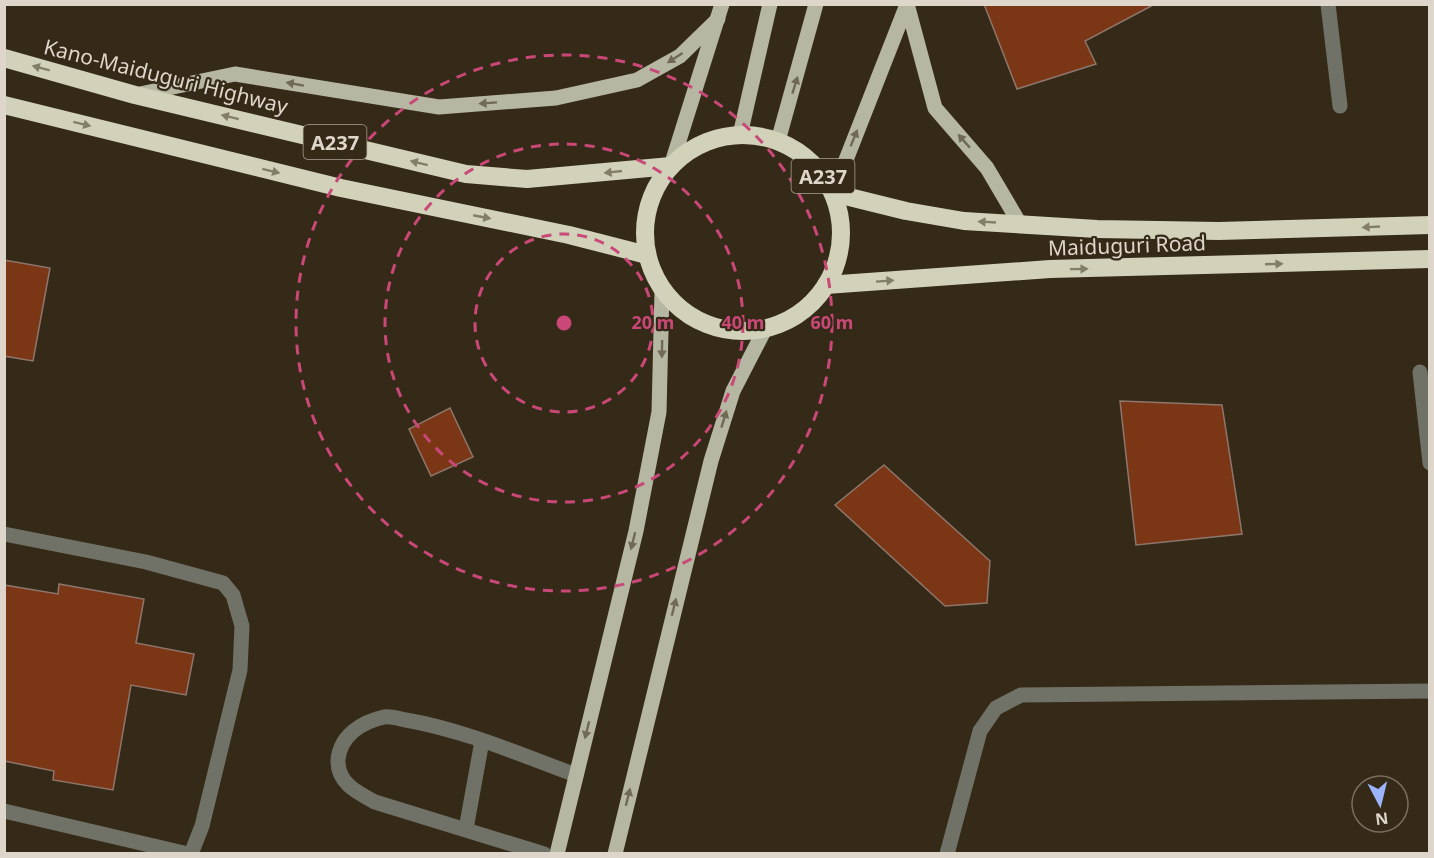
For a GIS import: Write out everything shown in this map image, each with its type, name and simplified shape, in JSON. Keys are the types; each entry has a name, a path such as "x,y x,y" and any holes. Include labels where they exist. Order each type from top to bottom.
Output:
{"highway":[{"name":"Kano-Maiduguri Highway","path":"4,58 135,95 466,174 527,178 671,166"},
{"name":"A237","path":"4,105 341,188 558,233 646,255"},
{"name":"A237","path":"740,135 759,136 778,141 811,162 833,193 842,230 835,268 826,285 800,313 765,329 726,330 708,325 690,316 662,290 652,273 646,255 645,217 659,181 671,166 702,144 740,135"},
{"name":"Maiduguri Road","path":"833,193 906,211 964,221 1097,229 1219,231 1430,225"},
{"name":"Maiduguri Road","path":"826,285 1050,269 1430,259"}],"main road":[{"path":"740,135 770,4"},
{"path":"778,141 816,4"},
{"path":"833,193 906,6"},
{"path":"906,6 935,108 987,168 1020,224"},
{"path":"135,95 235,74 439,107 556,98 637,80 680,56 720,12"},
{"path":"671,166 720,12"},
{"path":"557,854 636,531 659,412 662,290"},
{"path":"615,854 711,461 733,391 765,329"}],"street":[{"path":"1328,4 1340,106"},
{"path":"1420,372 1430,463"},
{"path":"4,534 146,562 223,583 233,595 242,626 240,670 202,826 190,854 4,811"},
{"path":"947,854 980,731 996,708 1020,695 1430,691"},
{"path":"544,854 375,802 350,788 343,779 338,764 341,744 359,726 386,716 427,724 482,741 576,775"},
{"path":"466,829 482,741"}],"building":[{"path":"984,4 1155,4 1085,41 1096,64 1017,89"},
{"path":"4,260 50,268 33,361 4,356"},
{"path":"1120,401 1222,405 1242,534 1136,545"},
{"path":"450,408 473,457 431,476 409,429"},
{"path":"884,465 990,561 987,603 945,606 835,505"},
{"path":"59,584 144,599 136,643 194,654 186,695 131,685 113,790 53,780 54,771 4,761 4,585 58,594"}]}
